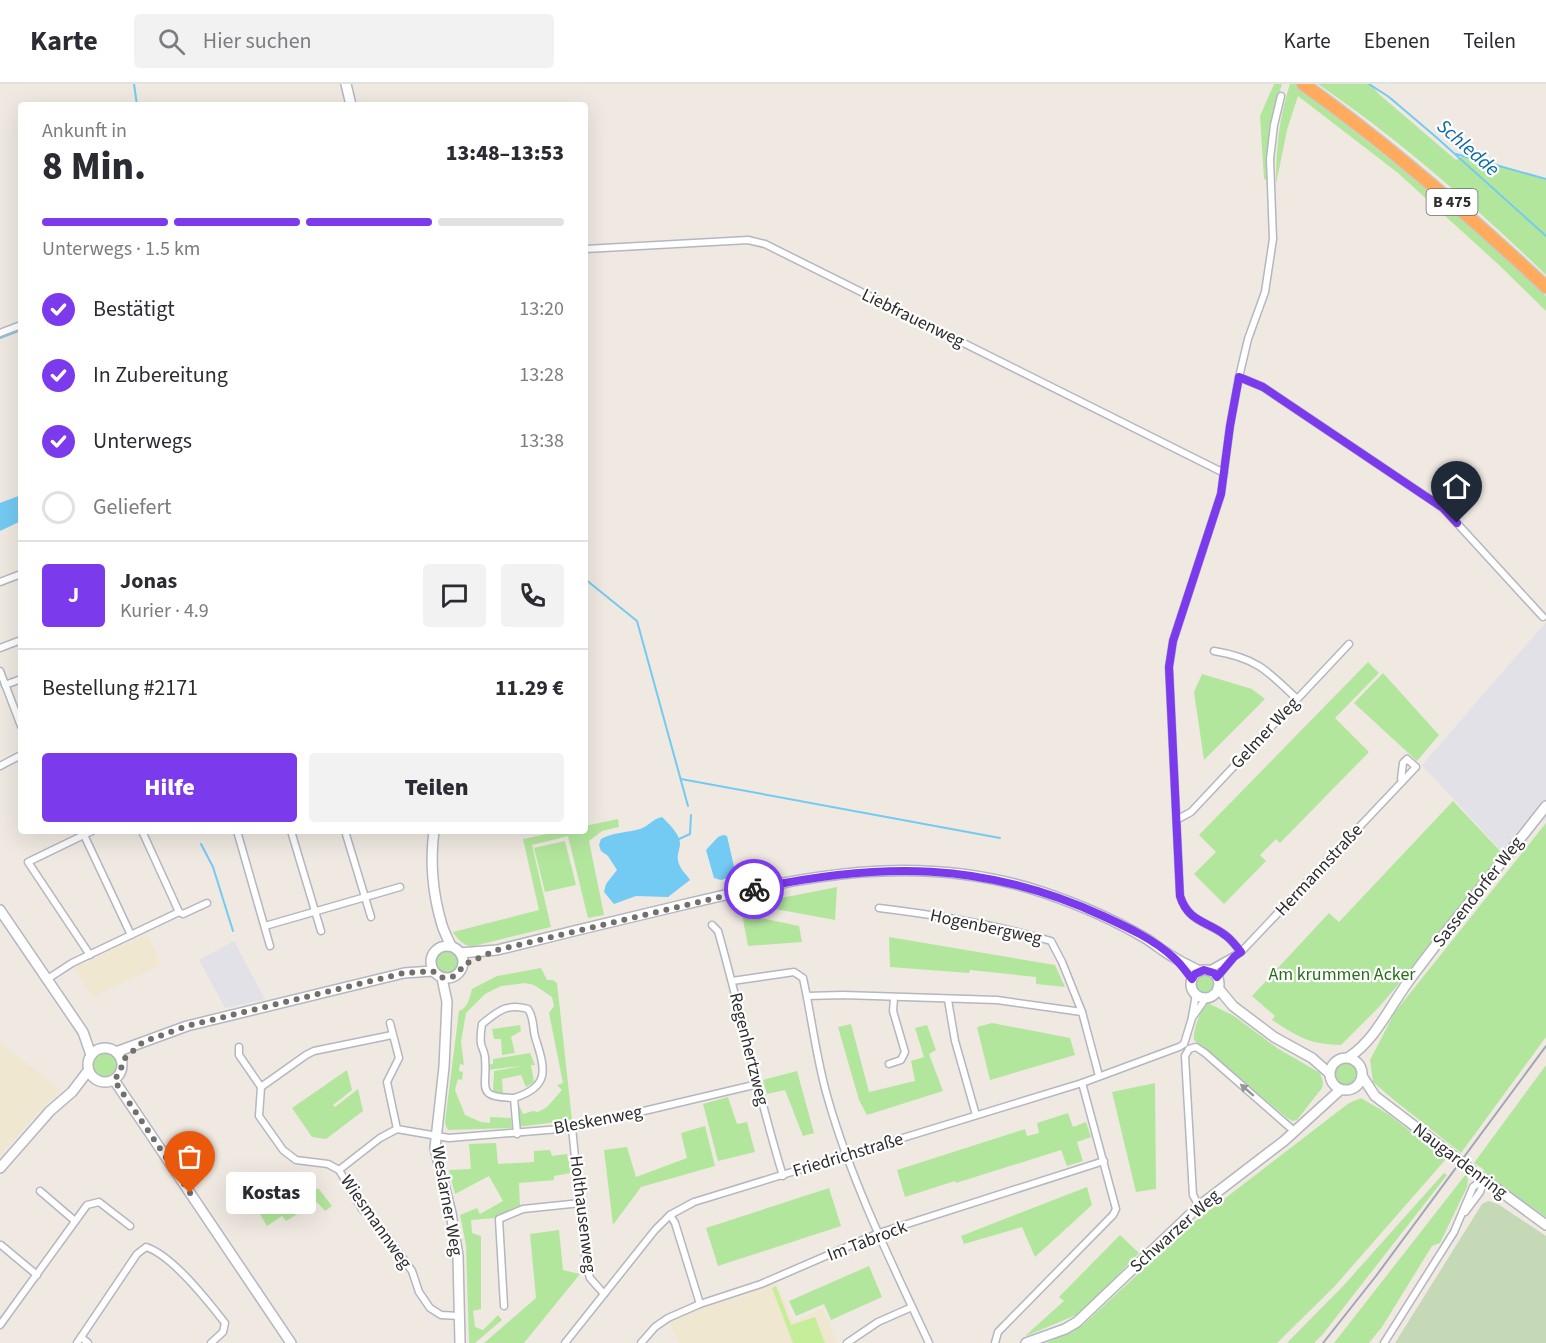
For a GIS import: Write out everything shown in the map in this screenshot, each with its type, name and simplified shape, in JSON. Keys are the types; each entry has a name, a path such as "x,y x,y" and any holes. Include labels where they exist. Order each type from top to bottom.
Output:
{"highway":[{"name":"B 475","path":"1302,84 1374,136 1476,222 1546,287"}],"main road":[{"path":"346,84 350,102"},
{"name":"Sassendorfer Weg","path":"1349,1057 1370,1038 1408,981 1546,806"},
{"path":"430,960 433,971 442,978 455,977 463,965 460,953 451,946 442,925 432,869 434,834"},
{"path":"460,953 497,950 715,897 807,878 866,871 919,870 962,874 1043,892 1084,907 1120,924 1199,971 1209,970 1217,977 1218,988 1233,1006 1280,1040 1312,1058 1341,1090 1355,1087 1362,1076 1360,1064 1349,1057 1336,1060 1312,1058"},
{"path":"0,910 82,1032 100,1049"},
{"path":"404,973 430,960 440,947 442,925"},
{"path":"440,947 451,946"},
{"path":"463,965 497,950"},
{"path":"1174,958 1192,979 1192,989 1196,994 1233,1006"},
{"path":"116,1052 187,1026 404,973 433,971"},
{"path":"1192,979 1199,971"},
{"name":"Weslarner Weg","path":"447,1002 455,977"},
{"name":"Weslarner Weg","path":"442,978 447,1002 444,1068 436,1133 436,1159 451,1213 458,1256 460,1343"},
{"path":"1208,997 1218,988"},
{"path":"0,1168 50,1111 72,1092 88,1071 91,1055 82,1032"},
{"name":"Sassendorfer Weg","path":"1360,1064 1370,1038"},
{"path":"122,1061 143,1042"},
{"path":"72,1092 96,1080 108,1082 114,1080 121,1071 122,1061 111,1049 100,1049 91,1055"},
{"path":"1330,1077 1331,1066 1336,1060"},
{"path":"88,1071 96,1080"},
{"name":"Naugardenring","path":"1362,1076 1375,1096"},
{"name":"Schwarzer Weg","path":"1318,1108 1328,1092 1330,1077"},
{"path":"114,1080 287,1341"},
{"name":"Naugardenring","path":"1355,1087 1375,1096 1546,1225"},
{"name":"Schwarzer Weg","path":"1026,1343 1065,1329 1077,1322 1199,1206 1294,1131 1341,1090"}],"street":[{"path":"1241,952 1227,936 1195,918 1182,900 1170,652 1221,494 1239,377 1248,339 1265,292 1270,267 1273,239 1270,159 1274,124 1281,96"},
{"name":"Liebfrauenweg","path":"588,249 748,240 765,244 1224,473"},
{"path":"0,333 18,326"},
{"path":"1239,377 1263,387 1443,508 1543,617"},
{"path":"0,582 18,575"},
{"path":"0,648 18,641"},
{"name":"Gelmer Weg","path":"1178,819 1191,812 1349,644"},
{"path":"1214,651 1249,659 1267,670 1297,699"},
{"path":"0,671 18,718"},
{"path":"5,685 18,680"},
{"path":"0,766 18,756"},
{"name":"Hermannstraße","path":"1209,970 1241,952 1403,781"},
{"path":"143,834 179,912"},
{"path":"238,834 270,946"},
{"path":"292,834 321,931"},
{"path":"346,834 371,917"},
{"path":"90,955 28,862 84,835 131,935"},
{"path":"265,926 400,887"},
{"path":"46,980 72,963 179,912 183,914 207,903"},
{"name":"Hogenbergweg","path":"879,908 959,918 1007,928 1051,941 1082,1012"},
{"name":"Regenhertzweg","path":"712,925 718,931 783,1176"},
{"name":"Hermannstraße","path":"1217,977 1234,957"},
{"path":"732,981 794,972 802,978 827,1096 879,1233 929,1343"},
{"path":"1196,994 1185,1056 1193,1195 1199,1206"},
{"path":"807,996 997,1000 1082,1012 1099,1076"},
{"path":"1192,1018 1208,997"},
{"path":"889,1064 901,1060 904,1052 893,1011 894,998"},
{"path":"948,1000 955,1041 976,1115"},
{"path":"520,1007 528,1009 533,1016 535,1038 541,1053 544,1076 529,1094 514,1098 495,1098 488,1094 484,1087 485,1057 481,1041 482,1024 500,1009 520,1007"},
{"path":"339,1170 380,1138 397,1129 387,1082 399,1058 390,1023"},
{"path":"239,1047 239,1055 261,1087 306,1054 392,1035"},
{"path":"1186,1046 1196,1047 1205,1053 1294,1131"},
{"name":"Friedrichstraße","path":"566,1343 655,1230 670,1215 693,1202 1082,1083 1186,1046"},
{"path":"995,1343 998,1332 1113,1215 1116,1209 1116,1202 1082,1083"},
{"name":"Bleskenweg","path":"397,1129 436,1133 449,1138 572,1128 758,1084"},
{"name":"Wiesmannweg","path":"261,1087 259,1116 283,1150 296,1160 328,1164 339,1170 362,1209 381,1228 412,1271 419,1292 430,1308 441,1315 460,1316"},
{"path":"514,1098 517,1134"},
{"name":"Holthausenweg","path":"572,1128 586,1263 590,1278 604,1294"},
{"name":"Im Tabrock","path":"641,1343 655,1327 668,1318 700,1304 761,1284 879,1233 1104,1161"},
{"path":"1384,1343 1446,1246 1473,1187 1484,1179"},
{"path":"40,1191 75,1221"},
{"path":"0,1324 87,1205 99,1202 130,1227"},
{"path":"504,1306 499,1220 523,1209 581,1203"},
{"path":"670,1215 675,1223 700,1304"},
{"path":"1,1245 36,1275"},
{"path":"77,1343 137,1254 146,1247 156,1250 192,1283 225,1323 223,1332 211,1343"},
{"path":"847,1343 878,1322 912,1307"},
{"path":"81,1337 88,1343"}],"shaded area":[{"path":"1546,622 1546,819 1502,852 1422,765"},
{"path":"147,934 161,965 93,997 74,968"},
{"path":"234,941 265,999 225,1008 199,960"},
{"path":"0,1042 60,1090 0,1157"},
{"path":"776,1281 793,1322 823,1308 837,1343 679,1343 668,1321 749,1294 756,1288"}],"green space":[{"path":"1274,84 1282,84 1269,127 1268,181 1264,179 1260,116"},
{"path":"1290,84 1295,84 1463,218 1546,296 1546,311 1398,173 1298,96 1287,130 1276,184 1279,133"},
{"path":"1318,84 1370,84 1456,160 1466,154 1546,180 1546,275 1436,175"},
{"path":"1368,662 1379,673 1335,718 1369,752 1280,843 1276,839 1260,855 1266,861 1224,904 1194,874 1216,852 1199,835"},
{"path":"1383,673 1439,735 1417,761 1354,703"},
{"path":"1202,674 1252,689 1265,699 1204,760 1194,692"},
{"name":"Am krummen Acker","path":"1453,801 1502,853 1415,965 1379,1007 1341,1045 1320,1043 1304,1038 1272,1020 1275,1016 1252,996 1329,913 1339,922"},
{"path":"618,819 619,827 602,831 589,841 604,915 588,918 568,836 532,845 551,927 474,946 464,944 459,940 453,932 539,910 523,839 547,834 588,834 588,825"},
{"path":"1546,823 1546,1037 1461,1153 1373,1082 1370,1060 1395,1012"},
{"path":"565,841 576,885 545,892 534,848"},
{"path":"837,887 835,920 738,902 761,902"},
{"path":"742,914 799,926 802,942 748,946"},
{"path":"889,937 1055,965 1065,987 1036,984 1036,977 970,970 969,973 890,967"},
{"path":"447,949 456,953 460,962 456,971 447,975 438,971 434,962 438,953"},
{"path":"541,968 547,980 557,983 572,1120 518,1127 518,1103 523,1114 538,1112 547,1107 562,1090 557,1085 563,1083 549,1013 554,1006 552,997 534,985 525,983 501,986 485,994 466,1013 461,1042 464,1065 460,1064 459,1071 463,1072 462,1080 458,1079 455,1090 465,1115 490,1123 490,1117 511,1118 512,1128 448,1130 445,1124 459,1011 467,1005 472,989 497,976"},
{"path":"1205,974 1212,977 1215,984 1212,991 1205,994 1198,991 1195,984 1198,977"},
{"path":"1208,1003 1234,1016 1277,1048 1320,1073 1322,1088 1297,1120 1292,1121 1287,1118 1194,1040 1198,1020"},
{"path":"992,1023 1070,1038 1075,1055 990,1080 977,1027"},
{"path":"851,1024 869,1092 915,1081 911,1061 924,1057 915,1028 927,1025 936,1050 929,1054 943,1091 867,1115 859,1100 838,1027"},
{"path":"520,1025 521,1031 511,1037 515,1053 502,1055 501,1039 494,1039 492,1029"},
{"path":"105,1053 114,1057 118,1066 114,1075 105,1079 96,1075 92,1066 96,1057"},
{"path":"530,1053 535,1065 531,1065 534,1082 526,1087 521,1075 502,1079 503,1093 493,1092 494,1071 522,1066 487,1070 487,1065 493,1064 493,1059"},
{"path":"1346,1060 1356,1064 1360,1074 1356,1084 1346,1088 1336,1084 1332,1074 1336,1064"},
{"path":"1546,1065 1546,1217 1491,1179 1482,1168 1474,1163"},
{"path":"347,1070 352,1090 333,1105 335,1107 358,1089 363,1111 326,1139 312,1137 292,1108"},
{"path":"797,1071 814,1133 803,1136 785,1090 767,1094 763,1080"},
{"path":"1155,1083 1156,1189 1136,1192 1112,1092"},
{"path":"728,1097 737,1124 747,1122 755,1152 718,1161 703,1104"},
{"path":"1361,1098 1388,1114 1446,1159 1334,1287 1277,1343 1046,1343 1083,1325 1193,1223 1349,1103"},
{"path":"1068,1113 1073,1127 1086,1122 1091,1137 1077,1142 1083,1161 1067,1166 1061,1150 905,1197 897,1170 1025,1129 1027,1136 1039,1133 1037,1123"},
{"path":"705,1126 715,1166 641,1187 613,1225 604,1150 627,1147 636,1177 687,1158 681,1133"},
{"path":"496,1143 498,1164 534,1162 534,1151 550,1150 552,1156 567,1154 571,1173 554,1176 554,1180 519,1183 520,1207 495,1218 471,1220 472,1233 481,1236 481,1309 473,1311 475,1327 483,1330 498,1315 502,1320 475,1343 469,1343 466,1245 460,1215 477,1208 480,1214 503,1201 489,1176 455,1194 449,1170 471,1169 469,1144"},
{"path":"1444,1173 1447,1175 1323,1334 1314,1343 1287,1343 1344,1285"},
{"path":"1466,1174 1467,1187 1440,1243 1432,1246 1382,1327 1369,1343 1334,1343"},
{"path":"290,1186 319,1189 332,1206 325,1211 317,1202 286,1221 282,1216 267,1226 257,1209"},
{"path":"1087,1187 1092,1205 1035,1257 1022,1227 964,1244 961,1236"},
{"path":"829,1188 841,1226 718,1266 706,1228"},
{"path":"1488,1201 1498,1204 1546,1236 1546,1343 1395,1343 1482,1204"},
{"path":"559,1230 563,1270 580,1274 524,1343 484,1343 536,1298 530,1234"},
{"path":"1120,1235 1139,1253 1087,1307 1076,1315 1026,1336 1064,1301 1059,1297"},
{"path":"869,1266 882,1297 831,1320 824,1304 796,1316 789,1301"},
{"path":"776,1286 791,1325 815,1317 825,1343 793,1343 772,1288"}],"water":[{"path":"18,496 18,522 0,531 0,503"},
{"path":"662,817 679,837 678,861 690,880 668,897 636,896 614,904 604,892 606,884 617,870 608,856 601,851 599,845 601,839 640,829"},
{"path":"727,836 735,871 731,877 721,880 714,878 706,850 718,837"}],"waterway":[{"path":"134,84 137,102"},
{"name":"Schledde","path":"1369,84 1389,97 1436,137 1546,236"},
{"path":"1456,154 1546,179"},
{"path":"0,338 18,331"},
{"path":"588,581 637,621 688,806"},
{"path":"681,779 1000,838"},
{"path":"679,839 690,834 691,815"},
{"path":"201,844 213,867 233,931"}],"railway":[{"path":"1323,1343 1376,1276 1546,1046"}],"way so far":[{"path":"190,1193 114,1080 121,1071 122,1061 143,1042 187,1026 404,973 433,971 442,978 448,979 455,977 463,965 497,950 754,889"}],"place":[{"name":"Kostas","path":"190,1193"}],"route":[{"path":"754,889 807,878 866,871 919,870 962,874 1043,892 1084,907 1147,939 1174,958 1192,979 1195,974 1204,970 1209,970 1217,977 1241,952 1219,930 1195,918 1185,907 1180,896 1169,667 1173,641 1221,494 1239,377 1263,387 1443,508 1457,523"}]}
